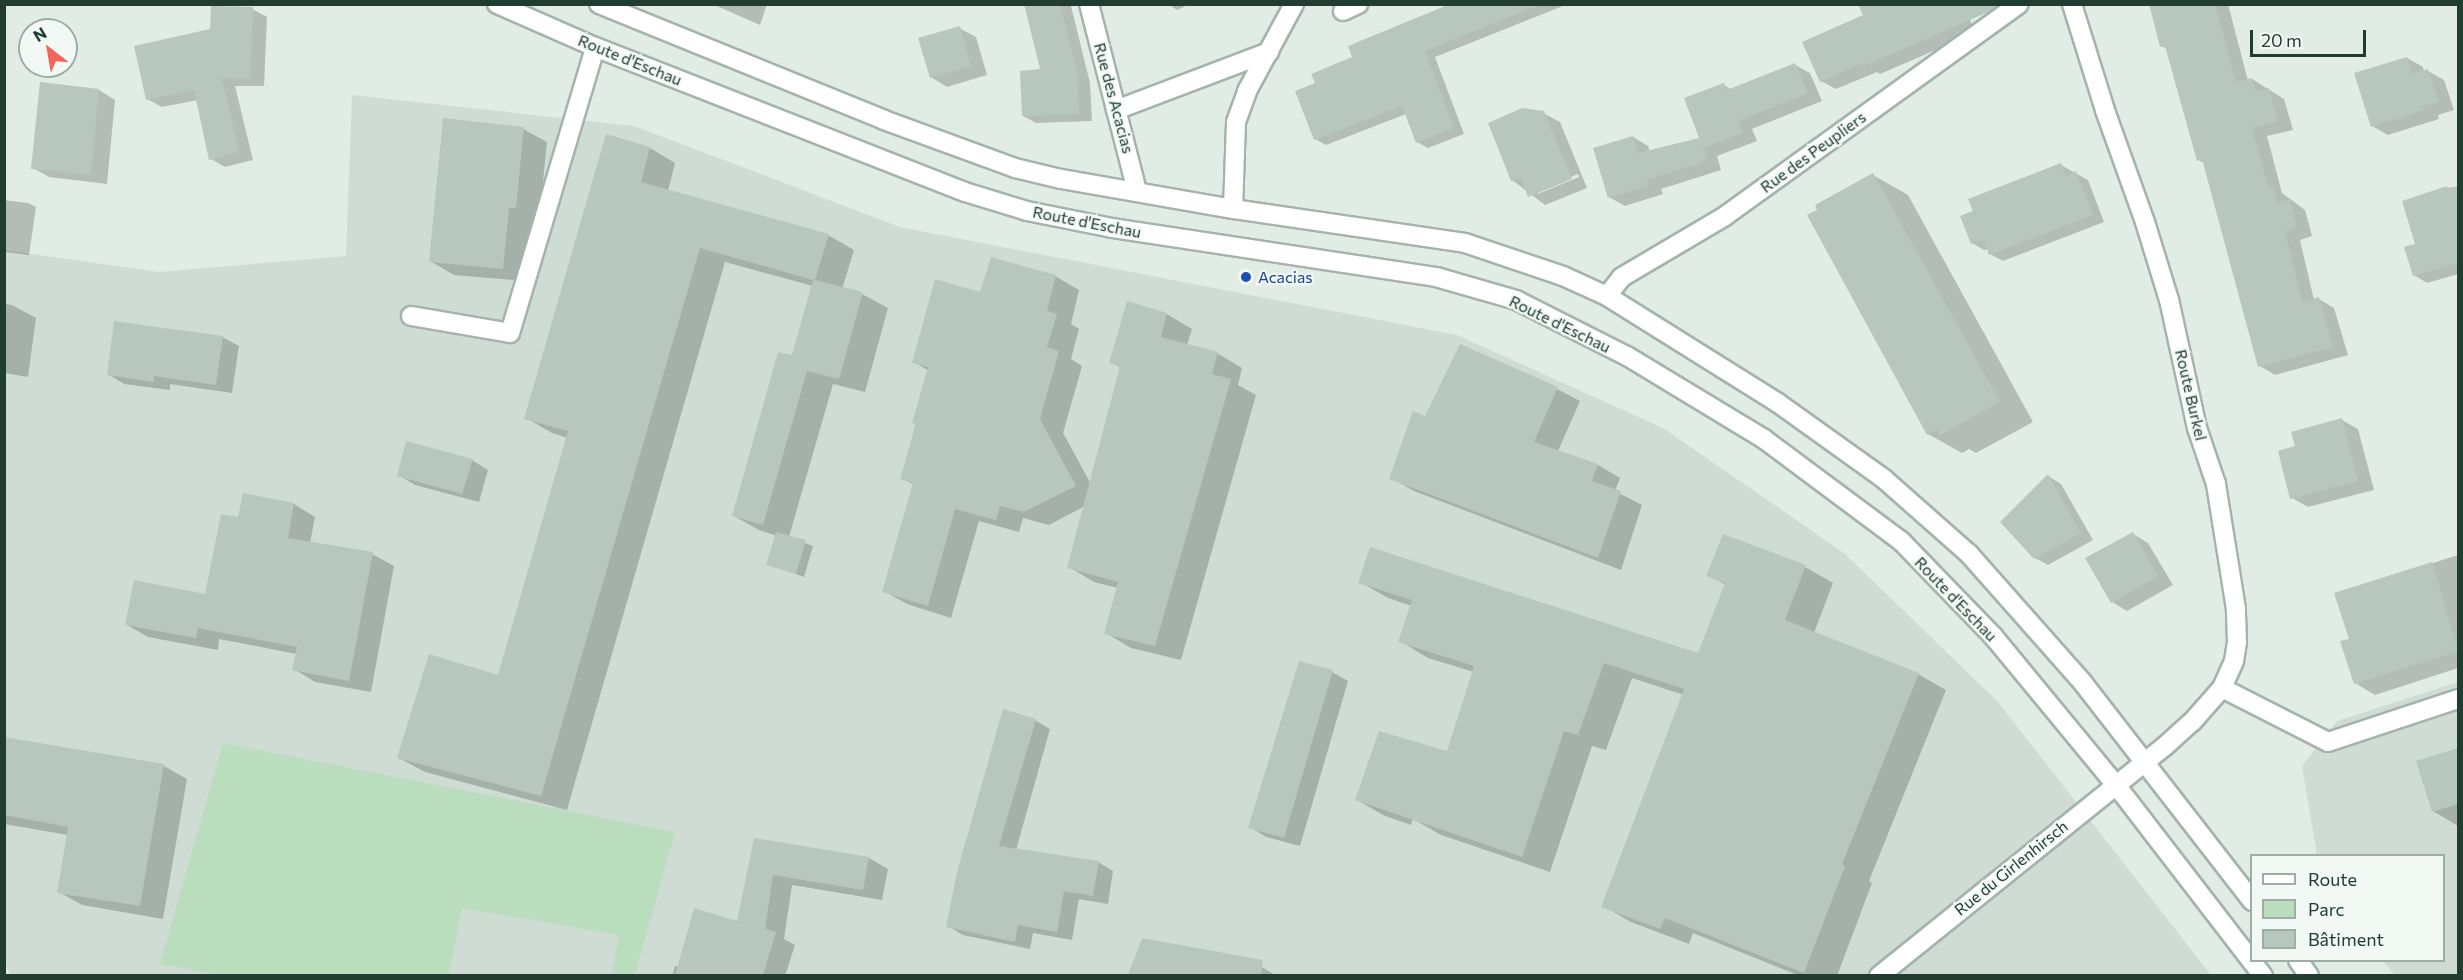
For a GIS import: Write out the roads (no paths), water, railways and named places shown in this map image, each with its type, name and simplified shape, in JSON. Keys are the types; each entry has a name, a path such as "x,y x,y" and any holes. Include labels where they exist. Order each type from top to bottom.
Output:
{"street":[{"name":"Route d'Eschau","path":"497,4 595,46 934,180 1027,211 1113,228 1436,277 1516,300 1627,356 1764,439 1901,541 1993,636 2115,784 2250,958"},
{"path":"599,4 852,107 1015,168 1233,209 1465,243 1563,276 1607,296 1778,403 1884,479 1969,554 2083,683 2250,898"},
{"name":"Rue des Acacias","path":"1089,4 1137,191"},
{"path":"1233,209 1236,123 1247,91 1294,4"},
{"name":"Rue des Peupliers","path":"1607,296 1622,277 1725,216 2019,4"},
{"name":"Route Burkel","path":"2072,4 2101,100 2151,240 2180,346 2198,428 2216,484 2230,560 2237,642 2232,669 2222,688 2192,722 2143,762"},
{"path":"411,316 510,333 595,46"},
{"path":"1116,110 1269,52"},
{"path":"2222,688 2328,742 2458,699"},
{"name":"Rue du Girlenhirsch","path":"1879,975 2143,762"},
{"name":"Route d'Eschau","path":"2253,962 2263,975"},
{"path":"2299,962 2309,975"}],"place":[{"name":"Acacias","path":"1246,277"}]}
